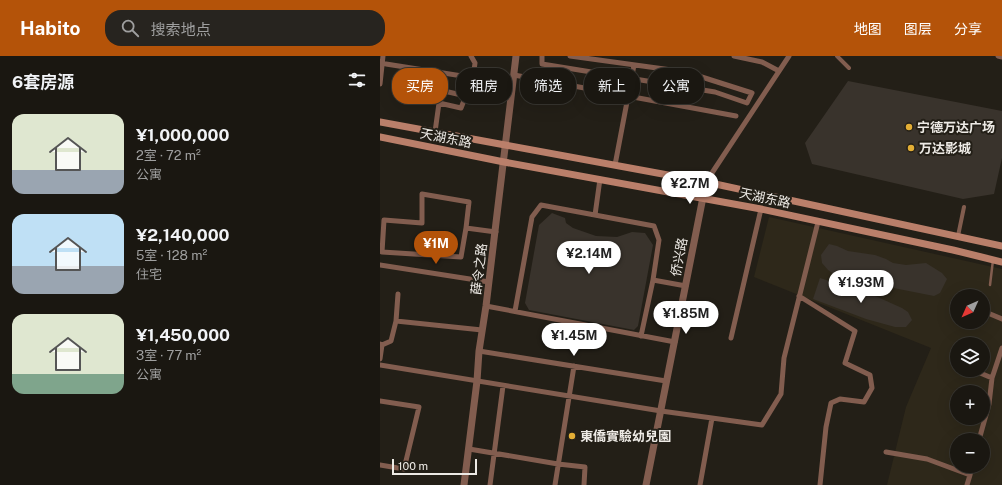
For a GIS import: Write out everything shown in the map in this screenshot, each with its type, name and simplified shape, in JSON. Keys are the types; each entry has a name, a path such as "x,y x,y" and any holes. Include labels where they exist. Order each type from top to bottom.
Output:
{"main road":[{"name":"天湖东路","path":"380,122 706,182 1002,246"},
{"name":"天湖东路","path":"380,137 504,162 761,209 1002,262"}],"street":[{"path":"380,84 381,62 383,56"},
{"path":"471,56 476,64 475,68"},
{"name":"薛令之路","path":"464,485 477,381 479,351 496,232 516,56"},
{"path":"542,56 542,64 584,71"},
{"path":"570,56 656,68"},
{"path":"734,56 762,62 779,71"},
{"name":"侨兴路","path":"646,485 706,182 789,56"},
{"path":"837,56 849,68"},
{"path":"998,56 1002,57"},
{"path":"381,62 413,68"},
{"path":"514,75 584,88"},
{"path":"704,78 752,93 747,103 715,92 704,90"},
{"path":"640,98 736,116"},
{"path":"435,132 439,103 462,108 463,104"},
{"path":"615,165 627,104"},
{"path":"595,215 600,179"},
{"path":"422,194 469,202 466,228 461,258 382,252 384,220 422,223 422,194"},
{"path":"514,311 532,217 541,205 654,226 659,240 653,280 641,336"},
{"path":"958,236 964,207"},
{"path":"731,338 761,209"},
{"path":"380,365 661,411 762,425 781,394 784,358 818,222"},
{"path":"466,228 496,232"},
{"path":"380,265 489,282"},
{"path":"653,280 686,286"},
{"path":"380,359 381,345 391,341 396,321 398,294"},
{"path":"800,296 855,331 845,363 870,375 872,388 864,402 840,399 831,403 826,427 820,485"},
{"path":"486,306 674,342"},
{"path":"990,314 1002,319"},
{"path":"396,321 482,330"},
{"path":"981,433 989,404 992,378 1002,348"},
{"path":"479,351 666,381"},
{"path":"555,485 574,366"},
{"path":"490,485 503,386"},
{"path":"380,401 419,407 404,469 380,465"},
{"path":"700,485 712,418"},
{"path":"469,449 585,467 584,485"},
{"path":"886,452 927,459 970,475 967,485"}],"lane":[{"path":"990,285 993,260"}],"shaded area":[{"path":"769,217 1002,269 1002,485 887,485 906,407 931,348 754,277"}],"building":[{"name":"宁德万达广场","path":"848,81 1002,111 1002,158 994,194 963,199 812,164 805,143"},
{"path":"552,213 565,218 566,223 573,228 596,236 617,237 632,232 645,233 653,245 638,326 634,330 529,310 525,303 539,225"},
{"path":"829,244 848,251 875,255 893,263 906,265 926,263 942,273 947,279 940,293 934,296 838,277 828,270 822,263 821,255"},
{"path":"820,278 873,295 902,308 908,312 912,320 906,327 895,327 866,319 813,299"}],"place":[{"name":"宁德万达广场","path":"909,127"},
{"name":"万达影城","path":"911,148"},
{"name":"東僑實驗幼兒園","path":"572,436"}]}
